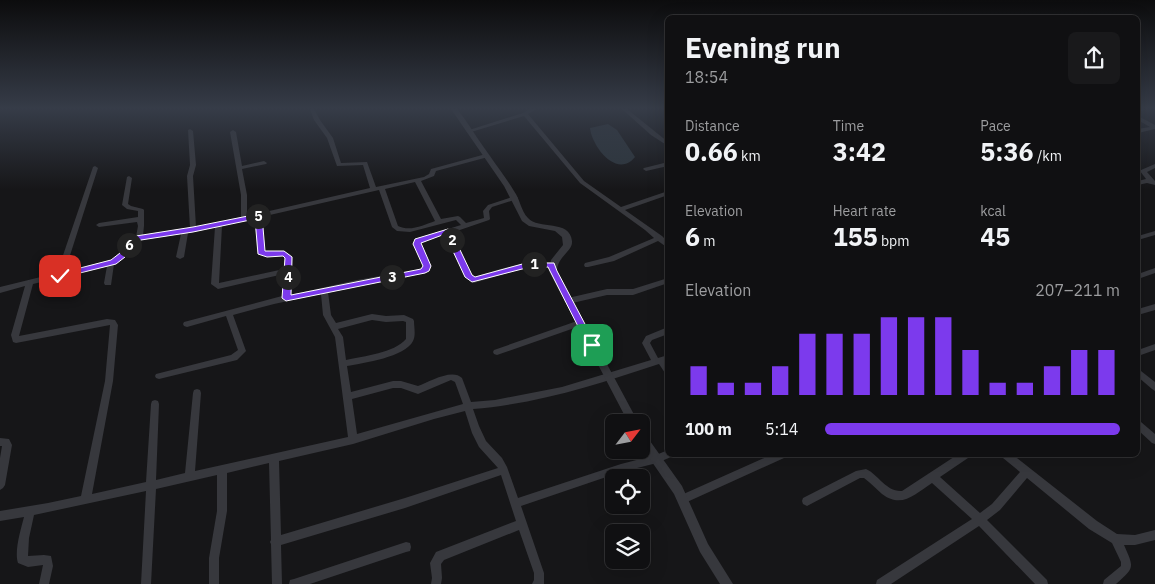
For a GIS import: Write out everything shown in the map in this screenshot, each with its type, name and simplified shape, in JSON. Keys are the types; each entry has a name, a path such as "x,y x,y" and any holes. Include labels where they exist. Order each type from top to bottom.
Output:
{"street":[{"path":"190,136 193,165 190,176 193,230"},
{"path":"234,136 244,195 244,219"},
{"path":"329,136 339,165 365,163 374,190"},
{"path":"479,136 488,158 515,198 523,216 528,222 534,226 559,230 566,235 568,241 566,249 554,259 553,271 629,414"},
{"path":"545,136 577,178 622,209 665,243"},
{"path":"0,290 29,286 60,276 110,266 122,255 129,244 139,238 259,218 418,181 430,176 435,169 488,158"},
{"path":"239,168 264,163"},
{"path":"646,169 665,165"},
{"path":"1140,171 1155,166"},
{"path":"60,276 95,168"},
{"path":"1140,171 1153,182"},
{"path":"129,178 125,205 129,208 141,210 139,238"},
{"path":"418,181 439,222"},
{"path":"1140,183 1153,182"},
{"path":"382,189 395,227 399,230 458,218 465,226"},
{"path":"622,209 665,194"},
{"path":"187,324 286,298 371,280 423,272 427,266 417,244 418,241 487,218 486,211 490,206 515,198"},
{"path":"259,218 260,251 263,254 287,254 289,257 286,298"},
{"path":"99,225 133,219 141,221"},
{"path":"219,224 215,284 218,286 288,271"},
{"path":"180,257 185,231"},
{"path":"448,231 469,277 474,280 526,265 552,265"},
{"path":"1140,237 1155,233"},
{"path":"588,265 660,238"},
{"path":"108,283 110,266"},
{"path":"1140,276 1155,270"},
{"path":"568,301 607,292 633,292 665,281"},
{"path":"29,286 15,335 16,340 106,322 112,322 114,325 110,381 86,498"},
{"path":"324,291 327,315 338,337 353,440"},
{"path":"1140,311 1155,307"},
{"path":"159,376 234,358 239,355 242,351 229,313"},
{"path":"333,326 372,317 386,319 404,318 410,321 410,338 406,345 385,354 342,364"},
{"path":"498,352 580,323"},
{"path":"0,516 274,458 353,440 469,406 543,395 609,378 661,360 646,343 649,338 665,331"},
{"path":"1140,352 1155,347"},
{"path":"1140,375 1155,387"},
{"path":"347,397 394,385 405,385 412,390 418,390 456,377 469,406 479,440 484,447 496,456 504,470 539,573 539,582 537,584"},
{"path":"190,476 197,393"},
{"path":"146,584 155,404"},
{"path":"1140,427 1155,440"},
{"path":"0,442 6,442 7,445 0,485"},
{"path":"650,446 662,457 691,495 704,548 727,584"},
{"path":"516,503 621,468 662,457"},
{"path":"691,495 776,457"},
{"path":"807,501 859,474 866,473 889,494 897,497 904,496 962,457"},
{"path":"1008,457 1093,525 1116,539 1135,540 1155,535"},
{"path":"274,458 277,584"},
{"path":"214,584 214,558 222,511 222,469"},
{"path":"275,542 405,503 504,470"},
{"path":"881,584 980,520 996,507 1026,472"},
{"path":"933,477 980,520 1043,584"},
{"path":"30,511 22,559 29,562 42,559 47,560 48,566 44,584"},
{"path":"436,584 435,563 440,556 522,524"},
{"path":"1112,583 1126,568 1126,562 1116,539"},
{"path":"294,584 406,547"}],"shaded area":[{"path":"592,136 621,136 635,157 628,163 613,163 606,158 595,144"}],"route":[{"path":"60,276 113,262 122,255 129,244 145,236 193,230 258,216 260,220 260,251 263,254 284,253 289,257 286,298 371,280 423,272 427,266 417,244 418,241 422,238 448,231 469,277 474,280 483,279 526,265 552,265 553,271 592,345"}]}
